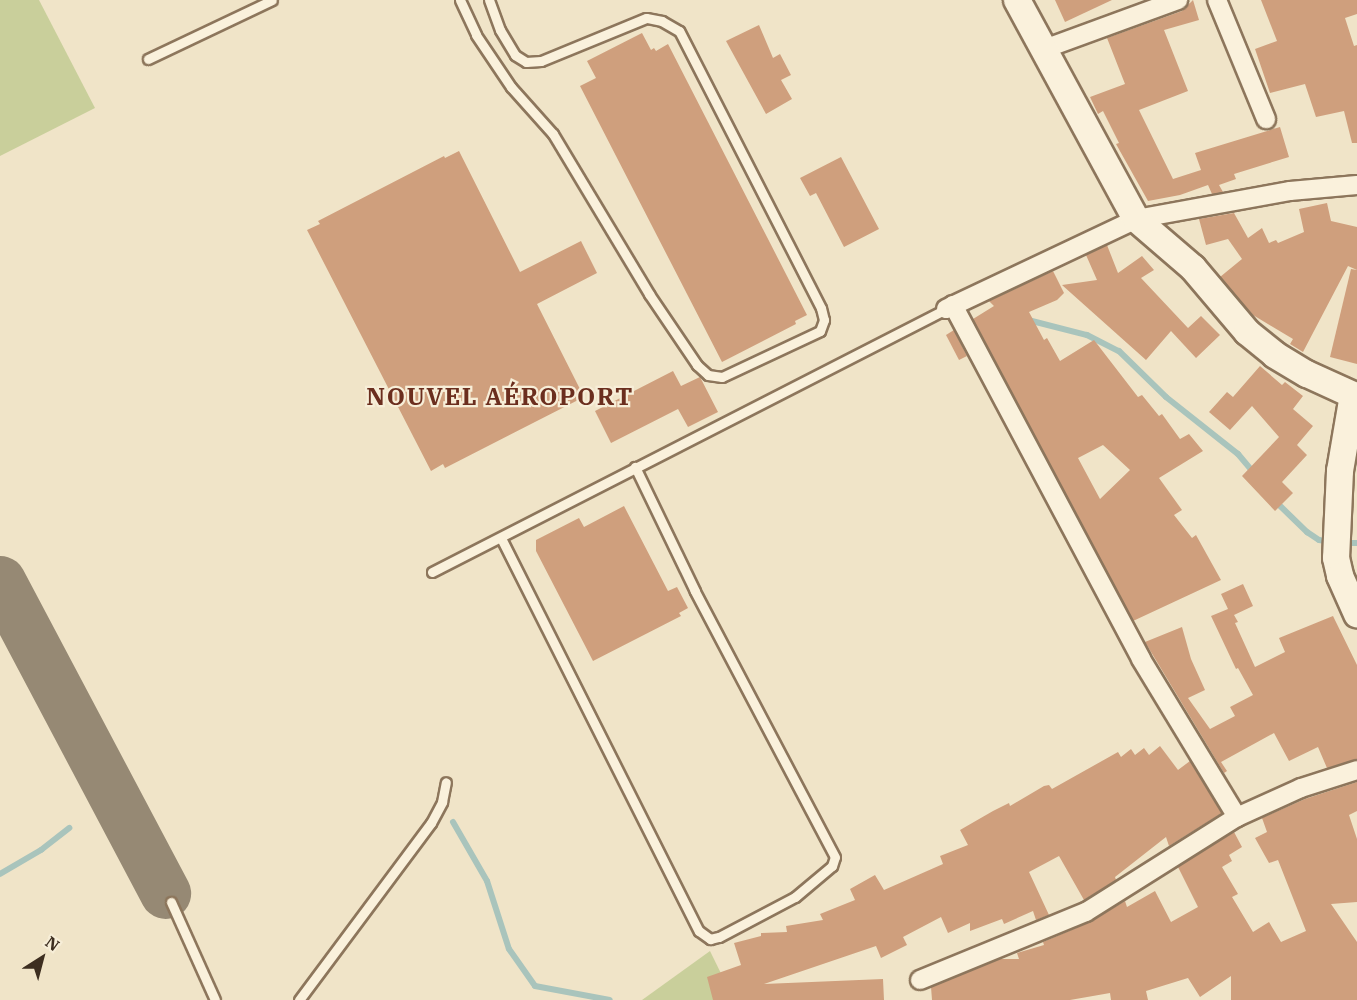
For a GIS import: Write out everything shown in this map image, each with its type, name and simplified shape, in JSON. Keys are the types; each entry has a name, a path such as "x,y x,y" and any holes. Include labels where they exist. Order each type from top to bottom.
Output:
{"street":[{"path":"1017,0 1136,219 1193,268 1247,332 1275,355 1307,374 1355,395 1340,471 1336,551 1340,576 1357,614"},
{"path":"1044,49 1178,0"},
{"path":"1217,0 1266,119"},
{"path":"1237,817 1142,659 949,307 1136,219 1290,191 1357,185"},
{"path":"920,980 1086,912 1237,817 1301,788 1357,770"}],"lane":[{"path":"148,59 272,0"},
{"path":"460,0 476,34 511,87 553,134 649,294 702,370 708,375 722,377 820,331 824,320 821,308 679,31 662,21 646,18 540,61 526,62 515,55 500,30 489,0"},
{"path":"432,572 949,307"},
{"path":"501,538 699,931 710,939 719,937 795,897 832,867 835,857 695,591 634,467"},
{"path":"299,1000 431,823 442,802 446,783"},
{"path":"171,902 215,1000"}],"green space":[{"path":"0,0 39,0 95,108 0,156"},
{"path":"710,951 734,1000 642,1000"}],"building":[{"path":"1055,0 1112,0 1065,22"},
{"path":"1193,0 1199,20 1164,30 1188,91 1139,110 1173,179 1201,170 1195,153 1280,127 1289,157 1234,174 1236,179 1219,185 1223,192 1212,194 1208,185 1180,195 1148,201 1116,144 1119,143 1103,111 1098,114 1090,97 1125,84 1107,38 1182,11"},
{"path":"1261,0 1357,0 1357,14 1345,18 1354,46 1357,45 1357,143 1352,143 1344,111 1316,117 1305,84 1270,93 1255,49 1277,41"},
{"path":"759,25 773,58 780,54 791,75 781,80 792,99 766,114 726,41"},
{"path":"642,33 651,50 654,48 656,51 668,44 807,315 795,321 796,324 722,362 580,86 596,78 587,61"},
{"path":"459,151 520,272 581,241 597,273 537,304 584,397 445,468 443,464 431,471 307,230 320,224 318,221 444,156 445,158"},
{"path":"841,157 879,229 844,247 816,193 810,196 800,178"},
{"path":"1327,203 1331,221 1357,227 1357,270 1348,266 1303,352 1290,344 1293,339 1253,315 1220,277 1242,259 1228,239 1206,245 1199,219 1234,213 1248,238 1262,228 1269,243 1276,240 1278,243 1304,232 1299,209"},
{"path":"1107,245 1118,273 1142,256 1154,270 1141,278 1188,328 1201,316 1220,335 1196,358 1171,331 1146,360 1062,285 1097,280 1086,255"},
{"path":"1351,269 1357,270 1357,364 1330,357"},
{"path":"1053,271 1064,293 1057,300 1029,312 1044,340 1047,338 1060,361 1094,340 1138,397 1142,395 1159,416 1162,414 1180,439 1189,434 1203,451 1159,478 1182,510 1174,515 1192,538 1196,535 1221,580 1133,621 973,319 994,306 989,301","holes":["1103,445 1130,470 1100,499 1078,458"]},
{"path":"954,330 967,356 959,360 946,335"},
{"path":"1260,366 1282,385 1285,382 1303,396 1293,409 1313,426 1297,445 1307,455 1282,482 1293,493 1275,511 1242,476 1279,437 1252,406 1230,430 1209,412 1227,392 1233,397"},
{"path":"673,371 681,386 700,377 718,412 688,427 678,409 611,443 595,411"},
{"path":"624,506 668,591 677,587 688,608 679,613 681,616 593,661 536,551 536,540 579,518 584,527"},
{"path":"1243,584 1253,606 1234,615 1238,622 1235,623 1255,667 1285,652 1279,638 1333,616 1357,665 1357,759 1327,768 1318,747 1289,761 1274,733 1221,762 1227,771 1224,773 1145,642 1182,627 1191,659 1205,690 1188,698 1210,729 1235,716 1230,707 1253,695 1238,668 1236,669 1211,616 1228,609 1221,594"},
{"path":"1160,746 1178,770 1190,761 1222,813 1169,846 1166,837 1115,877 1116,880 1084,900 1059,856 1029,872 1049,915 1036,920 1033,911 1004,924 1002,919 970,931 970,923 948,933 941,917 903,937 907,945 881,958 876,946 764,984 883,979 884,1000 713,1000 707,977 741,965 734,943 761,936 761,933 787,932 786,926 823,920 820,914 855,900 850,889 875,875 884,890 943,864 940,856 968,845 960,830 993,811 1009,803 1010,806 1044,786 1049,785 1052,789 1118,752 1121,757 1131,749 1135,755 1144,748 1149,755"},
{"path":"1357,782 1357,811 1349,815 1357,839 1357,902 1331,904 1357,942 1357,1000 1231,1000 1231,976 1200,997 1188,978 1146,991 1148,1000 1111,1000 1110,993 1070,1000 932,1000 931,987 1000,959 1019,959 1017,953 1044,945 1043,942 1090,922 1125,901 1127,907 1155,891 1171,922 1198,907 1178,867 1234,832 1242,847 1229,855 1232,861 1222,867 1238,894 1232,897 1253,932 1269,922 1281,942 1306,931 1278,860 1269,863 1255,838 1267,832 1262,818 1305,799"}],"waterway":[{"path":"1028,320 1087,335 1119,351 1166,397 1238,454 1255,474"},
{"path":"1275,501 1307,532 1319,540 1331,542"},
{"path":"1344,543 1357,543"},
{"path":"453,822 487,881 509,949 535,986 610,1000"},
{"path":"0,874 41,850 69,828"}],"taxiway":[{"path":"0,581 165,893"}],"district":[{"name":"NOUVEL AÉROPORT","path":"500,397"}]}
